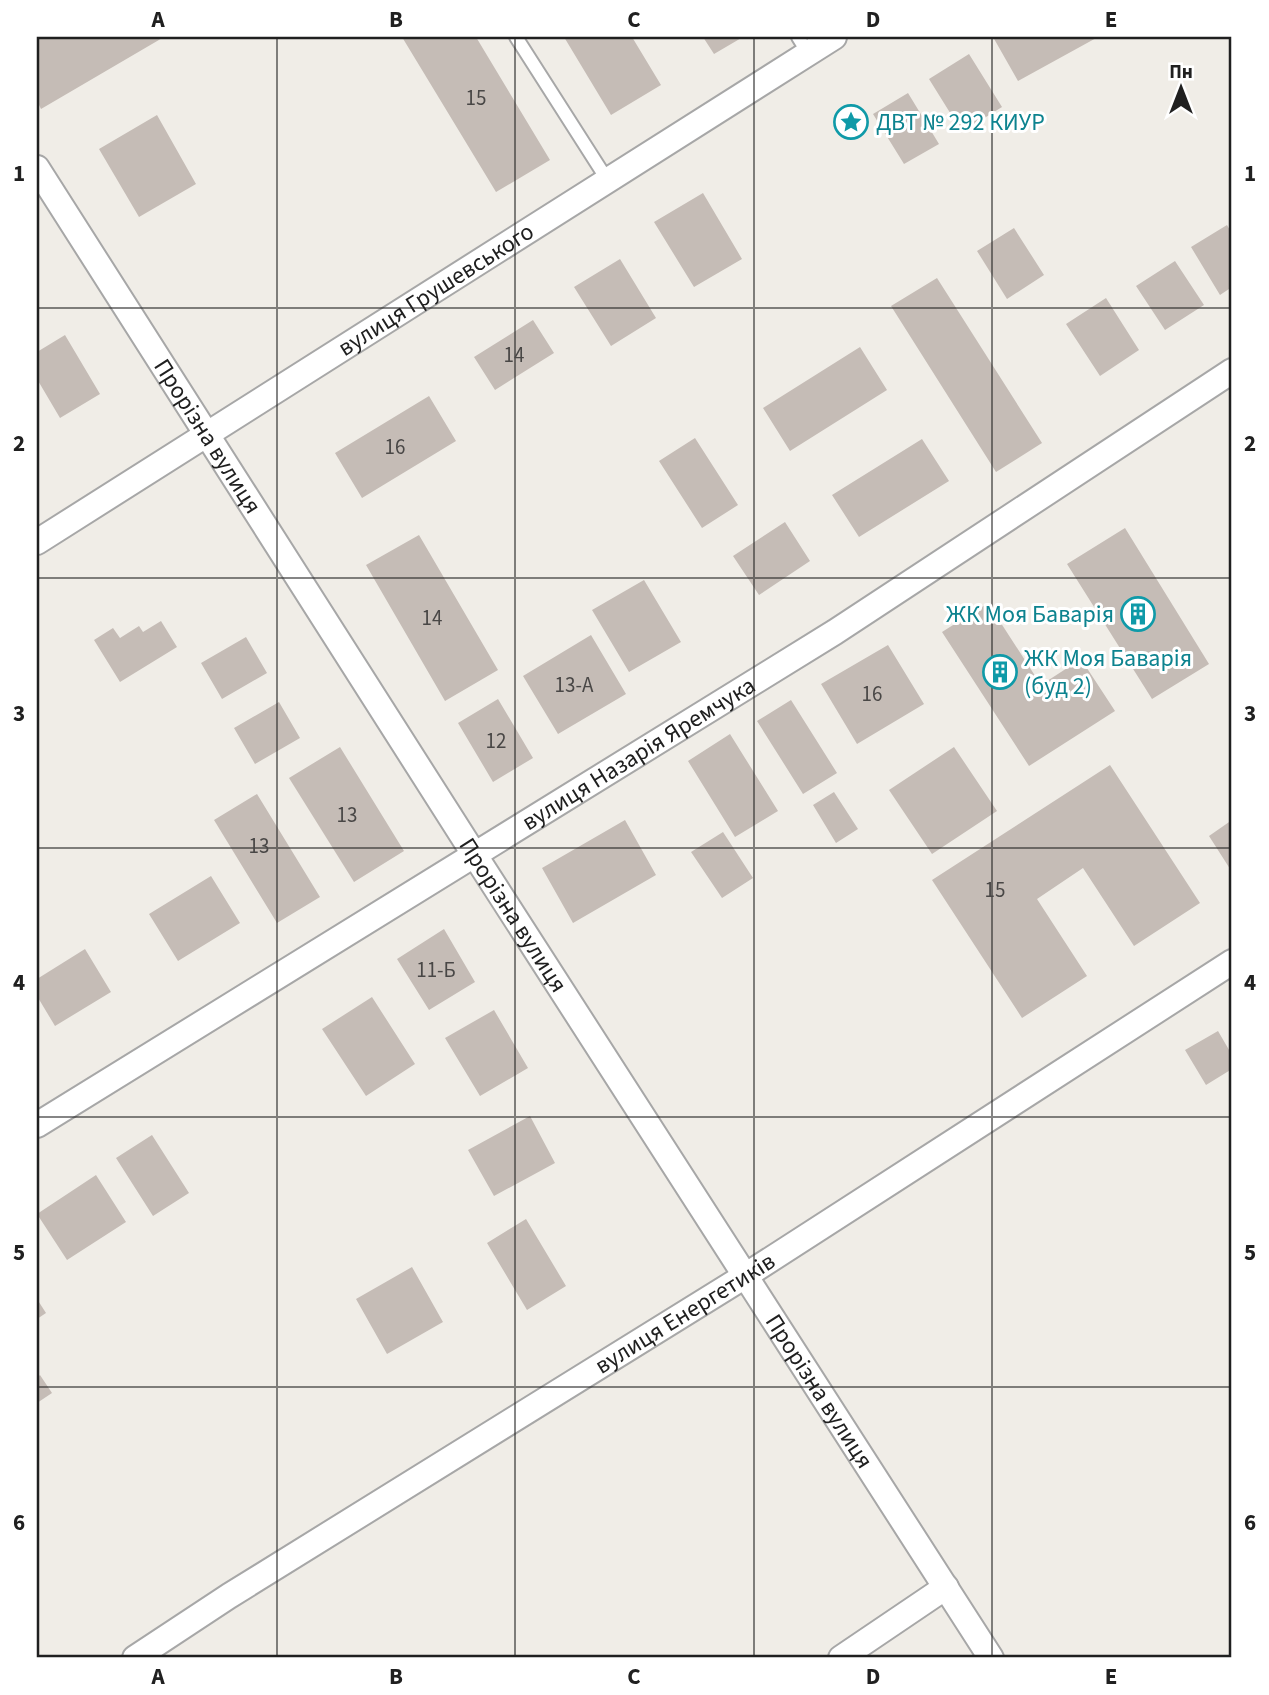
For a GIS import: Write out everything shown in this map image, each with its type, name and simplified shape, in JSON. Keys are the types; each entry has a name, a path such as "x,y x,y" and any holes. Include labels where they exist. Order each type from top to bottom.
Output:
{"street":[{"name":"вулиця Грушевського","path":"37,542 608,181 803,45 834,37"},
{"name":"Прорізна вулиця","path":"37,168 474,854 992,1658"},
{"name":"вулиця Назарія Яремчука","path":"37,1125 835,632 1232,371"},
{"name":"вулиця Енергетиків","path":"135,1658 229,1596 745,1276 1232,962"},
{"path":"841,1658 946,1587"}],"lane":[{"path":"516,37 608,181"}],"building":[{"path":"37,37 164,37 41,109 37,101"},
{"path":"402,37 476,37 550,160 496,192"},
{"path":"564,37 632,37 661,85 611,115"},
{"path":"703,37 743,37 714,54"},
{"path":"993,37 1098,37 1018,81"},
{"path":"969,54 1002,107 962,132 929,79"},
{"path":"908,93 939,144 904,164 873,114"},
{"path":"157,115 196,184 139,217 99,149"},
{"path":"703,193 742,259 694,287 654,222"},
{"path":"1227,225 1232,234 1232,287 1220,295 1191,247"},
{"path":"1014,228 1044,275 1007,299 977,251"},
{"path":"620,259 656,318 611,346 574,287"},
{"path":"1175,261 1204,305 1165,330 1136,286"},
{"path":"937,278 1042,443 996,472 891,306"},
{"path":"1106,298 1139,350 1100,376 1066,324"},
{"path":"533,320 554,353 495,390 474,357"},
{"path":"65,335 100,394 60,418 37,379 37,352"},
{"path":"860,347 887,390 790,451 763,408"},
{"path":"429,396 456,441 362,498 335,453"},
{"path":"695,438 738,505 702,528 659,461"},
{"path":"922,439 949,481 859,537 832,495"},
{"path":"785,522 810,561 759,595 733,556"},
{"name":"ЖК Моя Баварія","path":"1125,528 1209,664 1152,699 1067,564"},
{"path":"419,535 498,670 445,701 366,565"},
{"path":"644,580 681,642 629,672 592,610"},
{"name":"ЖК Моя Баварія (буд 2)","path":"988,603 1041,685 1081,659 1115,711 1029,766 942,632"},
{"path":"161,621 177,647 120,682 94,640 113,628 120,638 139,626 143,632"},
{"path":"591,635 626,694 558,734 523,676"},
{"path":"246,637 267,673 222,699 201,663"},
{"path":"888,645 924,704 857,744 821,684"},
{"path":"498,699 533,758 493,782 458,723"},
{"path":"791,700 837,773 803,794 757,721"},
{"path":"279,702 300,738 255,764 234,728"},
{"path":"730,734 778,811 735,837 688,761"},
{"path":"340,747 404,851 354,882 289,778"},
{"path":"954,747 997,811 932,854 889,790"},
{"path":"1110,765 1200,903 1134,946 1083,868 1037,899 1087,976 1022,1018 932,880"},
{"path":"834,792 858,829 836,843 813,805"},
{"path":"257,794 320,897 277,923 214,820"},
{"path":"625,820 656,875 573,923 542,868"},
{"path":"1232,820 1232,872 1209,836"},
{"path":"723,832 753,878 722,898 691,852"},
{"path":"211,876 240,923 178,961 149,914"},
{"path":"444,929 475,982 429,1010 397,959"},
{"path":"85,949 111,992 55,1026 37,996 37,979"},
{"path":"372,997 415,1064 366,1096 322,1029"},
{"path":"494,1010 528,1068 480,1096 445,1038"},
{"path":"1218,1031 1232,1055 1232,1069 1206,1085 1185,1050"},
{"path":"530,1116 555,1163 494,1196 468,1150"},
{"path":"152,1135 189,1193 153,1216 116,1158"},
{"path":"96,1175 126,1222 67,1260 37,1214"},
{"path":"526,1219 566,1286 527,1310 487,1243"},
{"path":"412,1267 443,1322 387,1354 356,1299"},
{"path":"37,1299 46,1313 37,1319"},
{"path":"40,1375 52,1393 37,1403 37,1378"}],"place":[{"name":"ДВТ № 292 КИУР","path":"851,122"},
{"name":"ЖК Моя Баварія","path":"1138,614"},
{"name":"ЖК Моя Баварія (буд 2)","path":"1000,672"}]}
